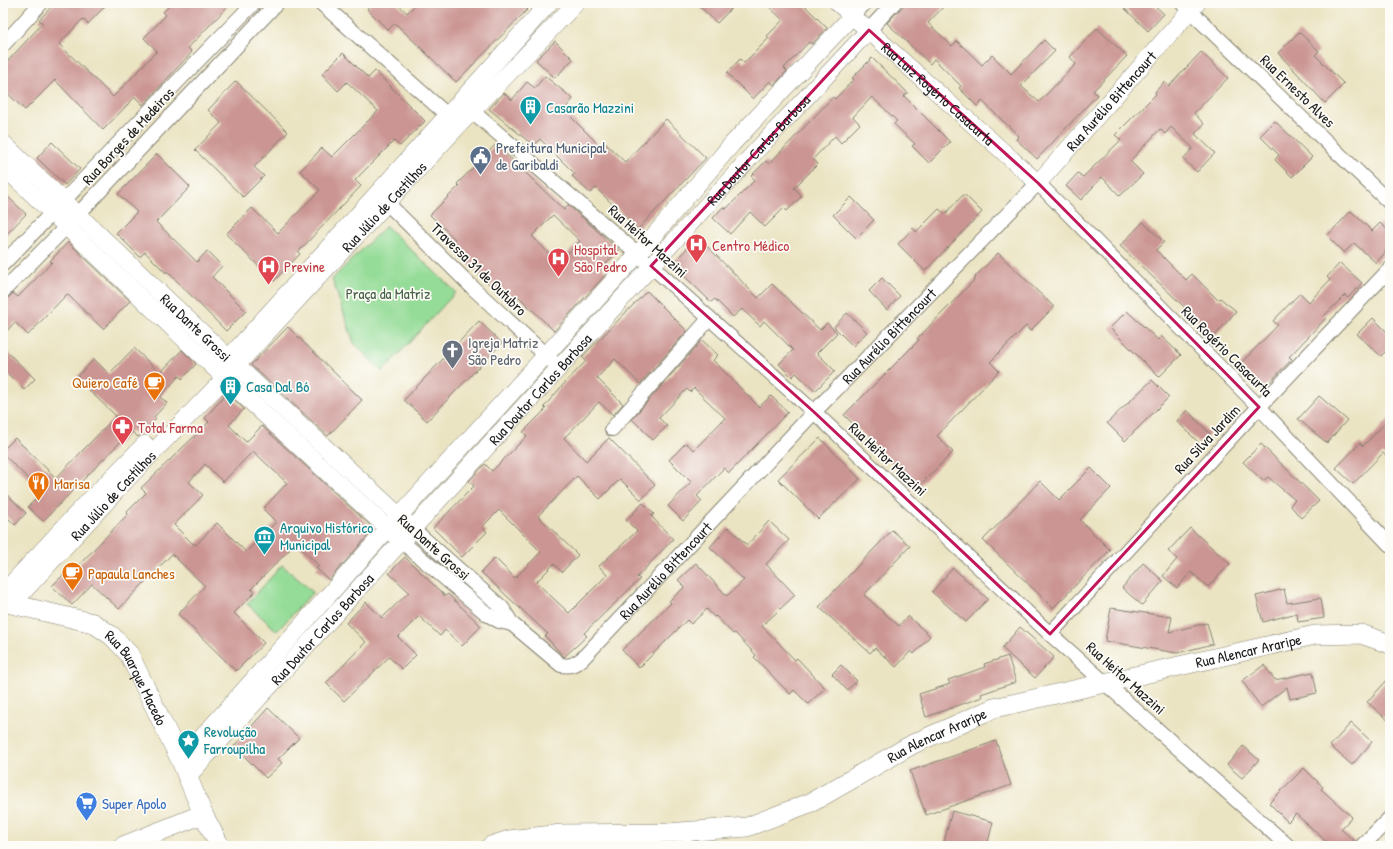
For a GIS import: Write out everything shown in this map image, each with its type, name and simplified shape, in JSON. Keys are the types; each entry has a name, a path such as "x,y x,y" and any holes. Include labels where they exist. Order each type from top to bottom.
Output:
{"main road":[{"name":"Rua Buarque Macedo","path":"6,600 93,623 112,636 130,654 185,769 203,814 220,846"},
{"name":"Rua Alencar Araripe","path":"491,846 509,840 562,834 666,832 747,827 812,802 913,744 994,708 1315,635 1361,634 1390,644"},
{"path":"123,846 203,814"}],"street":[{"path":"3,45 41,3"},
{"name":"Rua Borges de Medeiros","path":"3,264 64,202 178,80 254,3"},
{"name":"Rua Borges de Medeiros","path":"3,291 67,226 277,3"},
{"path":"320,3 453,121"},
{"name":"Rua Júlio de Castilhos","path":"467,106 549,3"},
{"name":"Rua Júlio de Castilhos","path":"6,600 125,473 227,368 467,106 576,3"},
{"name":"Rua Luiz Rogério Casacurta","path":"838,3 1038,183"},
{"name":"Rua Doutor Carlos Barbosa","path":"185,769 299,641 394,522 638,254 739,137 865,3"},
{"name":"Rua Doutor Carlos Barbosa","path":"299,641 413,529 756,151 894,3"},
{"name":"Rua Aurélio Bittencourt","path":"574,664 582,659 814,412 1038,183 1190,6"},
{"name":"Rua Ernesto Alves","path":"1190,6 1390,203"},
{"path":"178,80 192,93"},
{"name":"Rua Heitor Mazzini","path":"467,106 638,254 814,412 1050,634 1288,846"},
{"path":"739,137 756,151"},
{"name":"Rua Dante Grossi","path":"3,143 78,214 227,368"},
{"name":"Rua Dante Grossi","path":"3,166 52,214 227,368 394,522 413,529 502,608 512,624 561,665 568,666 574,664"},
{"name":"Rua Rogério Casacurta","path":"1038,183 1259,407 1390,545"},
{"name":"Travessa 31 de Outubro","path":"383,199 473,288 558,368"},
{"name":"Rua Silva Jardim","path":"1050,634 1259,407 1390,269"},
{"path":"612,429 709,319"},
{"name":"Rua Dante Grossi","path":"394,522 401,541 487,614 499,621 512,624"},
{"path":"1362,846 1390,818"}],"highlighted area":[{"path":"869,30 1038,183 1259,407 1050,634 814,412 651,266"}],"green space":[{"name":"Praça da Matriz","path":"386,226 456,292 382,372 354,343 332,279"},
{"path":"282,565 313,592 277,631 247,604"}],"building":[{"path":"55,3 108,3 88,24 83,19 59,44 113,97 157,51 144,38 166,15 163,12 172,3 231,3 188,48 192,52 143,105 135,97 103,130 55,80 25,110 3,89 3,66 43,23 39,20"},
{"path":"372,3 396,3 407,13 417,3 522,3 528,9 456,82 395,23 388,30 367,9"},
{"path":"696,3 737,3 717,23"},
{"path":"765,3 802,3 827,28 812,44 809,42 784,68 787,71 774,85 770,81 753,99 727,73 740,59 744,63 769,38 767,36 783,20"},
{"path":"906,3 947,3 928,23 952,46 957,41 982,65 992,55 1011,74 1044,40 1055,51 1021,86 1039,102 1076,64 1070,57 1097,28 1127,56 1093,91 1097,95 1037,159 1016,139 1019,136 982,101 977,106 959,88 961,86 934,59 930,64 887,23"},
{"path":"1119,3 1152,3 1164,14 1148,31"},
{"path":"1299,32 1319,51 1315,55 1344,84 1325,103 1278,53"},
{"path":"555,41 573,59 555,78 536,60"},
{"path":"1201,52 1228,78 1194,113 1204,124 1195,134 1215,153 1197,172 1183,159 1193,148 1171,127 1165,134 1160,129 1130,161 1143,174 1120,196 1102,177 1081,200 1066,186 1078,173 1083,177 1121,140 1115,135 1156,94 1155,92 1164,82 1169,86"},
{"path":"343,53 368,78 375,71 425,121 400,146 394,141 355,180 361,186 298,252 300,254 274,281 226,234 252,208 278,233 320,190 300,171 322,148 332,157 378,111 347,82 338,91 322,74"},
{"path":"872,58 908,93 904,96 950,142 929,163 912,146 915,144 894,124 897,121 872,97 853,117 860,124 841,143 835,136 813,159 818,164 794,188 802,196 787,211 784,208 765,227 750,212 730,234 713,218 723,207 726,209 755,180 751,176 766,161 769,164 833,97 835,99 854,79 852,78"},
{"path":"545,76 573,99 564,110 601,147 605,143 625,162 666,119 706,158 638,229 596,188 590,193 572,176 575,174 540,139 534,146 489,109 504,93 512,100 527,82 535,88"},
{"path":"236,81 288,132 254,167 264,176 243,197 195,150 221,123 208,110"},
{"path":"1275,121 1312,157 1292,177 1275,160 1279,155 1260,136"},
{"path":"52,142 80,169 65,185 37,158"},
{"path":"496,144 564,210 568,205 619,250 602,268 607,273 554,331 518,296 511,304 449,245 455,239 430,215 459,186 457,184","holes":["553,215 580,241 558,263 532,236"]},
{"path":"157,154 190,187 156,222 197,262 207,251 222,266 212,277 246,311 226,331 167,271 166,273 145,252 140,257 116,233 137,212 118,194"},
{"path":"3,192 26,214 3,238"},
{"path":"964,194 982,212 925,271 898,244 913,228 916,232 939,209 945,214"},
{"path":"851,197 874,220 856,238 833,215"},
{"path":"1351,211 1372,231 1380,223 1390,232 1390,247 1376,263 1354,243 1344,253 1327,236"},
{"path":"1143,222 1164,242 1156,250 1186,280 1192,274 1218,300 1220,298 1236,311 1215,336 1120,246"},
{"path":"698,237 758,298 772,284 820,330 827,323 837,333 817,353 835,371 815,391 796,373 792,377 779,364 793,350 764,321 760,326 742,309 733,317 715,299 711,302 672,264"},
{"path":"68,242 130,301 103,329 67,294 28,335 15,322 3,335 3,303 13,293 18,297 52,262 50,261"},
{"path":"998,253 1054,307 1030,331 1026,326 990,362 999,371 937,436 953,452 917,488 844,415 919,340 917,339"},
{"path":"1340,263 1362,283 1348,298 1345,295 1324,316 1326,318 1289,357 1292,359 1264,388 1239,365 1278,325 1273,321 1300,293 1309,302 1330,280 1327,277"},
{"path":"882,278 900,296 887,310 869,291"},
{"path":"647,291 687,331 640,384 615,359 597,378 623,404 613,415 599,402 564,438 586,461 609,438 655,485 641,500 620,479 600,499 577,476 538,516 578,555 562,572 554,564 536,582 569,613 607,575 599,566 637,531 626,520 643,503 654,514 651,516 673,539 637,577 640,579 584,633 587,636 564,657 545,636 548,634 481,572 495,558 515,578 541,552 499,510 482,527 487,532 462,557 433,528 474,486 469,481 485,464 492,471 527,436 523,432 546,409 544,407 586,361 582,357"},
{"path":"1127,311 1158,340 1161,336 1181,355 1159,377 1110,328"},
{"path":"847,313 867,332 853,346 834,327"},
{"path":"1373,318 1390,335 1390,347 1381,356 1357,334"},
{"name":"Igreja Matriz São Pedro","path":"479,321 502,343 427,421 404,400"},
{"path":"288,327 362,400 328,436 251,365"},
{"path":"702,340 718,355 713,360 759,407 771,396 788,412 729,473 724,468 697,496 702,501 683,521 668,506 691,482 669,460 686,443 694,450 725,418 694,388 690,392 687,389 659,418 667,426 653,440 632,419"},
{"path":"3,348 35,379 24,390 3,369"},
{"path":"134,348 160,373 182,350 196,364 182,379 179,376 160,397 167,403 154,417 156,419 138,437 131,431 43,521 28,507 42,492 3,454 3,450 15,438 56,478 116,416 76,378 94,359 109,374"},
{"path":"1152,380 1169,397 1125,441 1107,423"},
{"path":"227,393 244,409 229,425 246,442 262,426 374,529 329,580 316,568 319,566 296,543 251,589 255,592 234,613 264,643 236,671 178,614 205,586 172,554 119,609 92,584 72,605 52,586 69,569 72,572 128,514 127,512 146,493 141,488 209,422 205,418","holes":["253,451 287,483 263,509 276,522 246,552 217,523 196,545 192,543 174,525 203,495 189,482 205,464 223,482"]},
{"path":"1319,396 1347,420 1327,443 1298,419"},
{"path":"1187,410 1210,434 1200,444 1177,421"},
{"path":"1390,418 1390,460 1383,453 1353,484 1336,468 1360,443 1363,446"},
{"path":"820,438 860,479 818,519 778,479"},
{"path":"1261,444 1319,501 1301,518 1290,505 1295,500 1268,477 1263,481 1243,462"},
{"path":"1091,468 1111,488 1080,520 1110,550 1053,608 983,540 1040,481 1059,500"},
{"path":"3,491 26,513 15,525 3,513"},
{"path":"769,521 789,540 766,564 795,595 762,626 795,660 797,658 825,688 808,704 794,690 790,694 754,657 756,655 735,633 733,634 707,609 691,624 687,620 639,668 622,650 671,603 669,601 685,587 678,580 696,563 727,596 744,580 710,547 728,527 747,545"},
{"path":"1190,528 1230,564 1208,587 1191,572 1177,588 1163,576 1177,559 1168,551"},
{"path":"892,530 910,546 864,595 899,626 908,616 930,636 914,654 911,651 896,667 875,648 870,653 819,607"},
{"path":"405,557 445,596 448,594 481,626 462,646 445,630 440,636 419,616 398,637 416,655 402,669 389,657 344,701 326,683 366,642 346,623 366,602 382,618 409,592 389,573"},
{"path":"1143,563 1163,581 1142,605 1122,588"},
{"path":"953,568 988,599 966,622 932,592"},
{"path":"1284,589 1287,603 1321,598 1324,618 1298,622 1297,613 1263,622 1256,596"},
{"path":"1111,608 1172,617 1169,632 1207,623 1213,644 1177,653 1105,641"},
{"path":"1020,627 1054,657 1035,678 1002,648"},
{"path":"1008,656 1016,682 981,694 982,697 926,717 919,694 950,684 948,680 985,667 984,664"},
{"path":"841,665 857,681 847,690 832,674"},
{"path":"1264,665 1275,680 1313,672 1317,693 1290,699 1287,687 1261,707 1242,681"},
{"path":"1390,677 1390,722 1367,702"},
{"path":"268,708 299,738 278,759 282,763 266,778 234,746"},
{"path":"1351,723 1372,742 1352,765 1330,746"},
{"path":"996,741 1011,785 926,815 910,771"},
{"path":"1243,746 1259,760 1242,778 1227,765"},
{"path":"1304,768 1323,787 1321,789 1352,817 1341,829 1355,842 1354,846 1331,846 1296,814 1288,822 1269,803"},
{"path":"952,811 993,822 987,846 943,846"}],"place":[{"name":"Casarão Mazzini","path":"530,126"},
{"name":"Prefeitura Municipal de Garibaldi","path":"480,176"},
{"name":"Centro Médico","path":"696,264"},
{"name":"Hospital São Pedro","path":"558,278"},
{"name":"Previne","path":"269,286"},
{"name":"Igreja Matriz São Pedro","path":"453,370"},
{"name":"Quiero Café","path":"154,402"},
{"name":"Casa Dal Bó","path":"231,406"},
{"name":"Total Farma","path":"123,446"},
{"name":"Marisa","path":"39,502"},
{"name":"Arquivo Histórico Municipal","path":"265,556"},
{"name":"Papaula Lanches","path":"73,592"},
{"name":"Revolução Farroupilha","path":"189,760"},
{"name":"Super Apolo","path":"87,822"}]}
